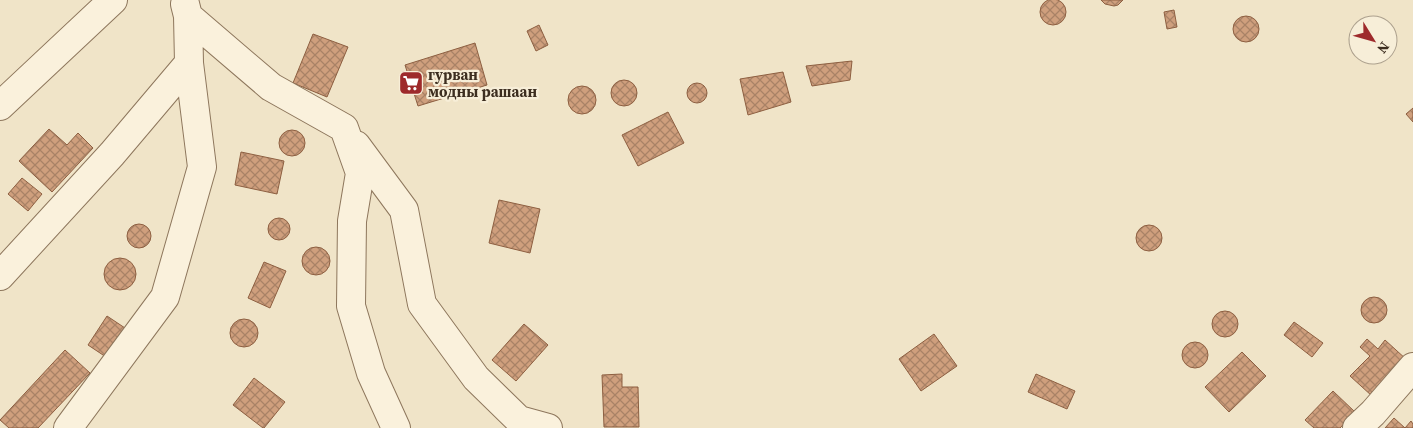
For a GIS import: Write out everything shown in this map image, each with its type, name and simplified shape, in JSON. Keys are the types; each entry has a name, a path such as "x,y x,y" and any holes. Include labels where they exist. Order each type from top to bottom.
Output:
{"street":[{"path":"0,106 113,0"},
{"path":"68,428 165,297 202,167 189,63 186,8"},
{"path":"186,8 271,86 344,128 404,210 422,304 476,378 520,420 548,428"},
{"path":"0,276 112,154 189,63"},
{"path":"344,128 360,173 352,221 351,306 371,373 396,428"},
{"path":"1357,428 1373,413 1413,366"}],"building":[{"path":"1053,-1 1062,3 1066,12 1062,21 1053,25 1044,21 1040,12 1044,3"},
{"path":"1101,0 1123,0 1114,6 1105,4"},
{"path":"1174,10 1177,27 1167,29 1164,12"},
{"path":"1246,16 1255,20 1259,29 1255,38 1246,42 1237,38 1233,29 1237,20"},
{"path":"539,25 548,45 536,51 527,31"},
{"path":"313,34 348,47 327,97 293,83"},
{"path":"475,43 487,85 418,106 405,65"},
{"path":"852,61 850,80 812,86 806,66"},
{"path":"783,72 791,102 748,115 740,79"},
{"path":"624,80 634,83 637,93 634,103 624,106 614,103 611,93 614,83"},
{"path":"697,83 704,86 707,93 704,100 697,103 690,100 687,93 690,86"},
{"path":"582,86 592,90 596,100 592,110 582,114 572,110 568,100 572,90"},
{"path":"1413,108 1413,122 1406,114"},
{"path":"668,112 684,143 638,166 622,135"},
{"path":"49,129 67,145 78,133 93,148 52,192 19,161"},
{"path":"292,130 301,134 305,143 301,152 292,156 283,152 279,143 283,134"},
{"path":"241,152 284,161 277,194 235,185"},
{"path":"22,178 42,194 28,211 8,194"},
{"path":"499,200 540,209 530,253 489,243"},
{"path":"279,218 287,221 290,229 287,237 279,240 271,237 268,229 271,221"},
{"path":"139,224 144,225 150,231 150,241 144,247 139,248 134,247 128,241 127,236 128,231 134,225"},
{"path":"1149,225 1158,229 1162,238 1158,247 1149,251 1140,247 1136,238 1140,229"},
{"path":"316,247 326,251 330,261 326,271 316,275 306,271 302,261 306,251"},
{"path":"120,258 126,259 131,263 135,268 135,280 131,285 126,289 120,290 114,289 109,285 105,280 104,274 105,268 109,263 114,259"},
{"path":"264,262 286,271 270,308 248,298"},
{"path":"1374,297 1383,301 1387,310 1383,319 1374,323 1365,319 1361,310 1365,301"},
{"path":"1225,311 1234,315 1238,324 1234,333 1225,337 1216,333 1212,324 1216,315"},
{"path":"107,316 125,328 106,357 88,345"},
{"path":"244,319 254,323 258,333 254,343 244,347 234,343 230,333 234,323"},
{"path":"1294,322 1323,343 1312,357 1284,335"},
{"path":"524,324 548,345 516,381 492,360"},
{"path":"934,334 957,366 921,391 899,359"},
{"path":"1367,339 1378,349 1385,340 1407,360 1372,396 1350,376 1370,356 1360,347"},
{"path":"1195,342 1204,346 1208,355 1204,364 1195,368 1186,364 1182,355 1186,346"},
{"path":"65,350 90,373 38,428 9,428 0,420"},
{"path":"1242,352 1266,376 1229,412 1205,387"},
{"path":"622,374 622,387 638,387 639,427 604,427 602,375"},
{"path":"1036,374 1075,391 1067,409 1028,392"},
{"path":"254,378 285,402 264,428 233,405"},
{"path":"1333,391 1355,412 1340,428 1314,428 1305,420"},
{"path":"1394,418 1405,428 1385,428"},
{"path":"1411,421 1413,428 1405,428"}],"place":[{"name":"гурван модны рашаан","path":"411,83"}]}
